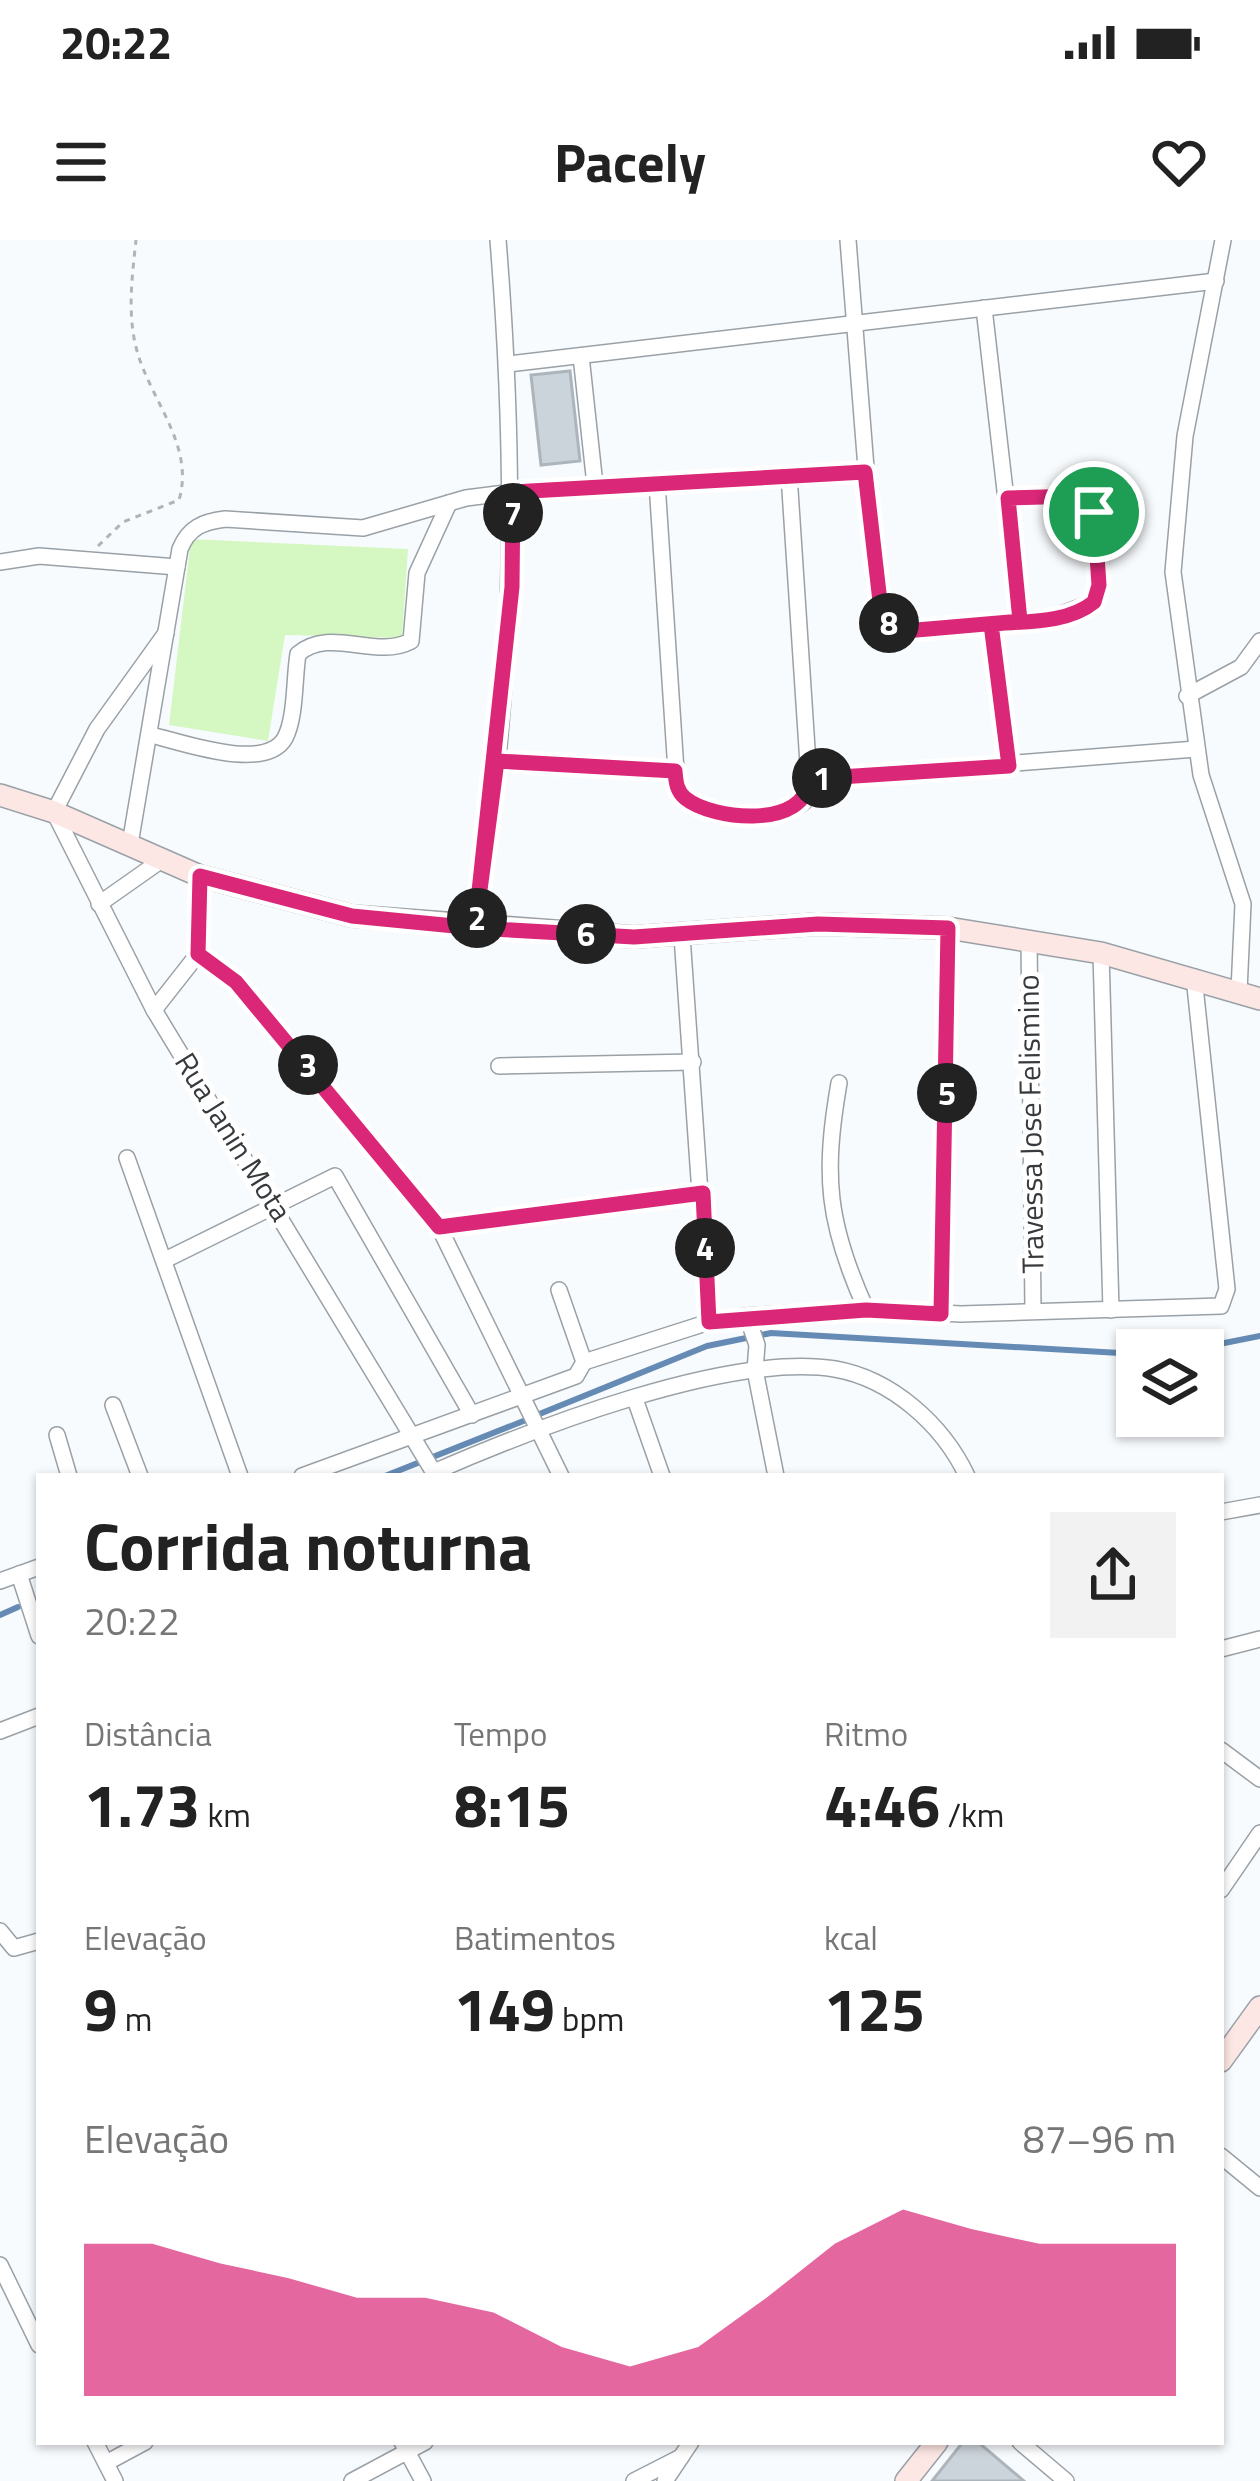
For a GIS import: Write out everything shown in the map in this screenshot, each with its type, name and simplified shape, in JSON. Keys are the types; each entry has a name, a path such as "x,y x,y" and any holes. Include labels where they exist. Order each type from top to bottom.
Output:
{"street":[{"path":"475,928 497,761 512,587 508,364 498,240"},
{"path":"848,240 875,581 886,620 905,631 991,624 1067,615 1094,602 1099,585 1095,519 1079,496 1008,498"},
{"path":"0,795 54,812 200,876 352,916 475,928 682,937 818,924 948,928 1101,953 1250,995 1239,885 1196,749 1173,572 1175,513 1223,240"},
{"path":"508,364 1216,281"},
{"path":"984,308 1020,621"},
{"path":"581,356 595,485"},
{"path":"130,844 177,568 187,535 211,521 364,528 449,503 513,492 865,472"},
{"path":"657,483 679,791 690,801 756,814 797,808 807,798 809,779 789,475"},
{"path":"152,735 248,756 275,748 287,735 298,654 304,648 320,642 395,648 411,641 417,573 449,503"},
{"path":"0,562 20,556 177,568"},
{"path":"991,624 1009,766"},
{"path":"54,812 97,729 168,631"},
{"path":"1187,695 1241,668 1260,641"},
{"path":"809,779 1196,749"},
{"path":"497,761 675,771"},
{"name":"Rua Janin Mota","path":"54,812 154,1010 431,1467"},
{"path":"99,904 163,859"},
{"path":"154,1010 198,954 200,876"},
{"path":"1239,885 1260,883"},
{"path":"941,1314 948,928"},
{"path":"682,937 709,1322"},
{"name":"Travessa Jose Felismino","path":"1029,939 1034,1310"},
{"path":"1101,953 1111,1310"},
{"path":"198,954 236,982 439,1227 561,1473"},
{"path":"311,1473 525,1396 580,1369 709,1322 753,1330 866,1310 941,1314 1213,1310 1222,1306 1227,1289 1194,977"},
{"path":"499,1066 693,1062"},
{"path":"839,1084 826,1156 828,1192 849,1273 866,1310"},
{"path":"127,1158 239,1473"},
{"path":"165,1260 325,1177 340,1180 472,1415"},
{"path":"439,1227 703,1193"},
{"path":"559,1290 580,1369"},
{"path":"753,1330 755,1370 775,1473"},
{"path":"431,1467 540,1426 635,1399 755,1370 834,1369 884,1385 917,1410 965,1473"},
{"path":"635,1399 661,1473"},
{"path":"113,1405 139,1473"},
{"path":"57,1435 67,1473"},
{"path":"1224,1511 1260,1505"},
{"path":"0,1581 36,1569"},
{"path":"19,1574 36,1627"},
{"path":"1224,1648 1260,1639"},
{"path":"0,1732 36,1717"},
{"path":"1224,1752 1260,1779"},
{"path":"1224,1886 1260,1834"},
{"path":"0,1931 14,1948 36,1942"},
{"path":"1224,2057 1260,2007"},
{"path":"1224,2158 1260,2188"},
{"path":"0,2265 31,2313"},
{"path":"97,2445 115,2481"},
{"path":"106,2463 139,2445"},
{"path":"665,2481 689,2445"},
{"path":"906,2481 935,2445"},
{"path":"1024,2445 1066,2481"},
{"path":"352,2481 405,2447 423,2481"},
{"path":"634,2481 681,2457"}],"path":[{"path":"85,560 123,521 175,503 182,490 181,452 146,380 131,326 136,240"}],"green space":[{"path":"191,539 408,549 402,638 285,635 268,741 169,725"}],"building":[{"path":"570,371 580,461 541,465 531,375"},
{"path":"961,2445 982,2445 1024,2481 932,2481"}],"waterway":[{"path":"537,1415 707,1346 771,1333 1116,1353"},
{"path":"1224,1343 1260,1336"},
{"path":"393,1473 531,1418"},
{"path":"0,1615 18,1607"}],"route":[{"path":"1094,512 1079,496 1008,498 1020,621 905,631 892,627 881,610 865,472 513,492 512,587 497,761 484,874 475,928 682,937 818,924 948,928 941,1314 807,1312 709,1322 703,1193 439,1227 327,1085 236,982 198,954 200,876 352,916 475,928 497,761 675,771 679,791 690,801 756,814 797,808 807,798 809,779 1009,766 991,624 1051,619 1094,602 1099,585 1094,512"}]}
